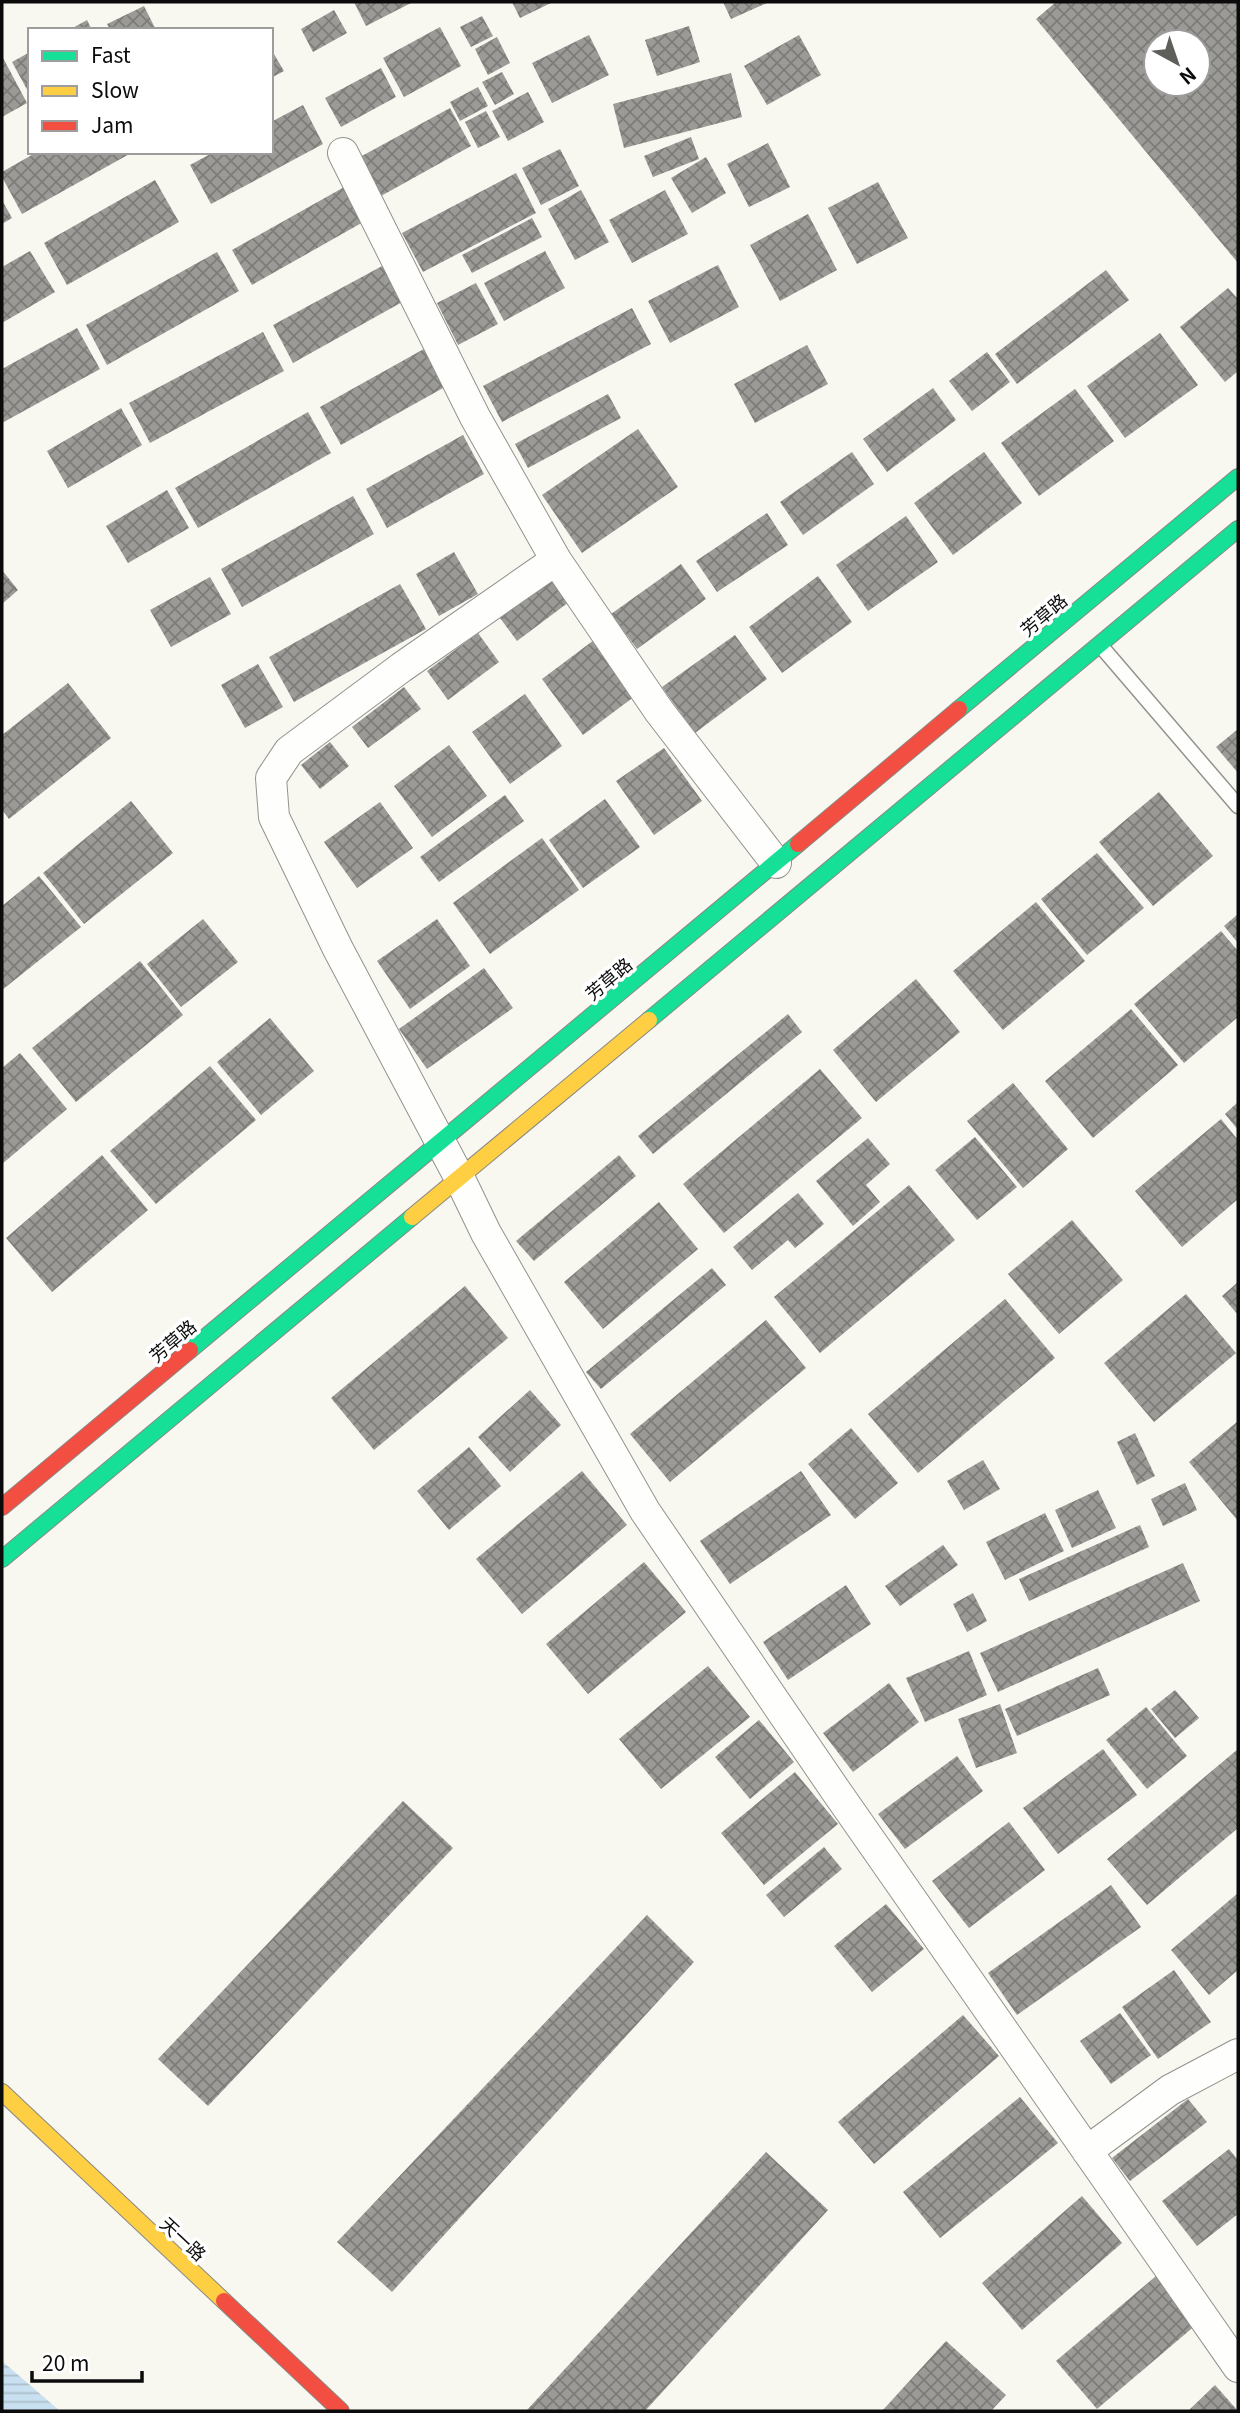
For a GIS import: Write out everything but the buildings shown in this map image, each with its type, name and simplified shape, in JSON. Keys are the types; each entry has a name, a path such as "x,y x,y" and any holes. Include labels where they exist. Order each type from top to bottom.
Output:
{"street":[{"path":"343,153 475,417 556,560 659,711 776,863"},
{"name":"芳草路","path":"2,1507 1238,477"},
{"path":"2,1559 1238,529"},
{"path":"556,560 402,667 289,751 271,778 274,817 338,948 486,1233 645,1511 836,1791 1238,2367"},
{"path":"1087,2151 1170,2090 1238,2054"},
{"name":"天一路","path":"2,2092 341,2411"}],"lane":[{"path":"1099,644 1238,806"}],"water":[{"path":"2,2361 60,2411 2,2411"}],"traffic: fast":[{"path":"959,709 1238,477"},
{"path":"649,1020 1238,529"},
{"path":"190,1350 798,844"},
{"path":"2,1559 412,1217"}],"traffic: slow":[{"path":"412,1217 649,1020"},
{"path":"2,2092 224,2301"}],"traffic: jam":[{"path":"798,844 959,709"},
{"path":"2,1507 190,1350"},
{"path":"224,2301 341,2411"}]}
